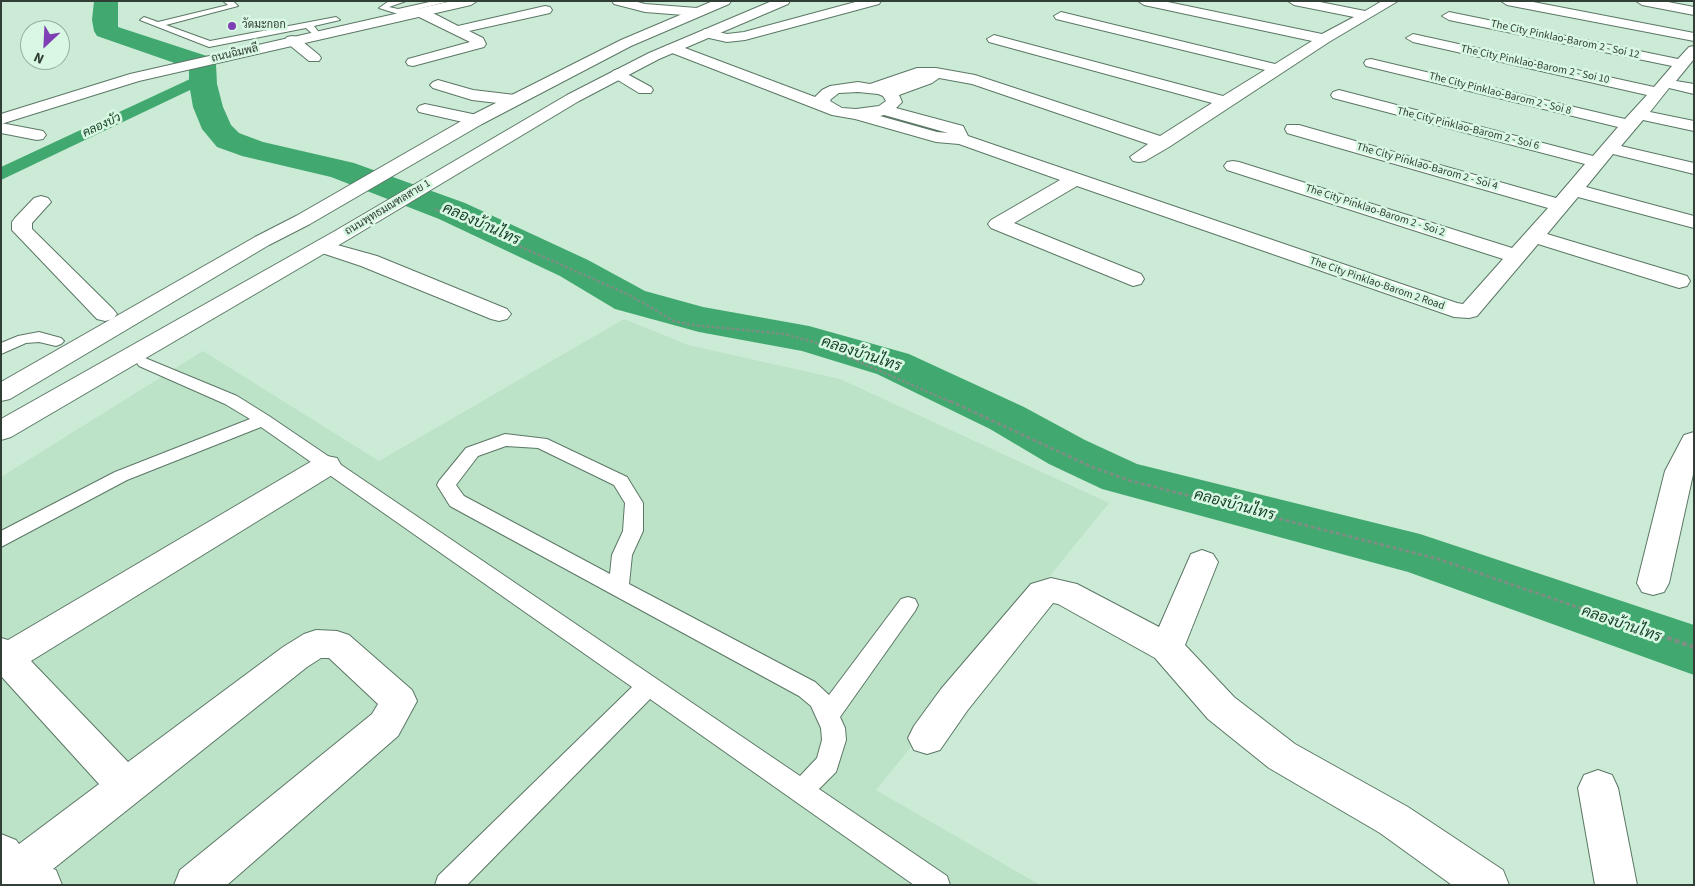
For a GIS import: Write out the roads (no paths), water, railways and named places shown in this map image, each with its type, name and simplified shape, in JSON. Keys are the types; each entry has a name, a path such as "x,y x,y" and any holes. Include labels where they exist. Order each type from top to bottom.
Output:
{"street":[{"name":"ถนนฉิมพลี","path":"1,119 72,93 292,40 312,30 420,12 472,1"},
{"path":"1,393 262,241 303,220 476,120 626,43 725,1"},
{"name":"ถนนพุทธมณฑลสาย 1","path":"1,431 323,247 618,74 705,33 784,1"},
{"path":"705,33 727,38 745,36 874,1"},
{"path":"1144,1 1324,39"},
{"path":"1294,1 1367,15"},
{"path":"1139,157 1324,39 1392,1"},
{"path":"1507,1 1690,53"},
{"path":"1642,1 1694,10"},
{"path":"625,2 644,8 697,12"},
{"path":"457,30 546,10"},
{"path":"413,62 479,44 478,41 420,12"},
{"path":"1061,16 1278,69"},
{"name":"The City Pinklao-Barom 2 - Soi 12","path":"1449,16 1690,53"},
{"name":"The City Pinklao-Barom 2 - Soi 10","path":"1413,38 1661,88 1694,89"},
{"path":"994,39 1226,102"},
{"path":"292,40 314,58"},
{"path":"679,45 824,101 838,112 856,114 936,137 961,139 957,130 884,110 856,114"},
{"name":"The City Pinklao-Barom 2 Road","path":"961,139 1454,310 1469,311 1690,53"},
{"name":"The City Pinklao-Barom 2 - Soi 8","path":"1371,63 1634,120 1694,126"},
{"path":"824,101 828,92 847,87 881,91 927,80 936,73 975,80 1163,143"},
{"path":"618,74 645,90"},
{"path":"438,85 472,95 515,100"},
{"path":"881,91 893,98 894,102 884,110"},
{"name":"The City Pinklao-Barom 2 - Soi 6","path":"1339,96 1603,155 1694,169"},
{"path":"425,109 476,120"},
{"path":"1,128 37,136"},
{"name":"The City Pinklao-Barom 2 - Soi 4","path":"1293,130 1566,198 1694,222"},
{"name":"The City Pinklao-Barom 2 - Soi 2","path":"1233,166 1516,256"},
{"path":"1075,179 998,224 1133,279"},
{"path":"42,202 22,222 22,230 105,314"},
{"path":"1533,236 1679,281"},
{"path":"1,371 180,274 262,241"},
{"path":"323,247 369,261 499,314"},
{"path":"1,450 144,364 267,286 303,258"},
{"path":"1653,583 1679,471 1694,441"},
{"path":"126,787 4,655 328,464"},
{"path":"1167,648 1202,562"},
{"path":"927,738 954,700 1042,593 1051,590 1066,593 1167,648 1221,708 1282,756 1394,820 1488,885"},
{"path":"15,873 295,657 316,644 337,645 399,701 385,725 195,885"},
{"path":"1598,788 1616,885"}],"lane":[{"path":"402,1 388,4 384,8 398,12 446,1"},
{"path":"156,25 230,4 244,9"},
{"path":"144,20 209,44 312,30 336,20"},
{"path":"1,349 23,339 39,337 56,341"},
{"path":"144,364 231,400 263,420 937,885"},
{"path":"1,540 121,476 263,420"},
{"path":"619,586 622,555 632,530 634,503 621,481 541,443 505,440 472,452 446,485 457,501 619,586 807,689 820,700 833,728 834,740 827,764 801,792"},
{"path":"828,715 908,605"},
{"path":"448,885 648,686"}],"waterway":[{"name":"คลองบ้านไทร","path":"106,1 104,20 106,31 203,64 203,84 208,107 217,129 228,140 253,149 342,170 452,211 574,268 630,300 699,319 809,339 893,364 1007,418 1067,452 1120,477 1420,555 1694,650"},
{"name":"คลองบัว","path":"1,174 203,78"}],"place":[{"name":"วัดมะกอก","path":"232,26"}]}
